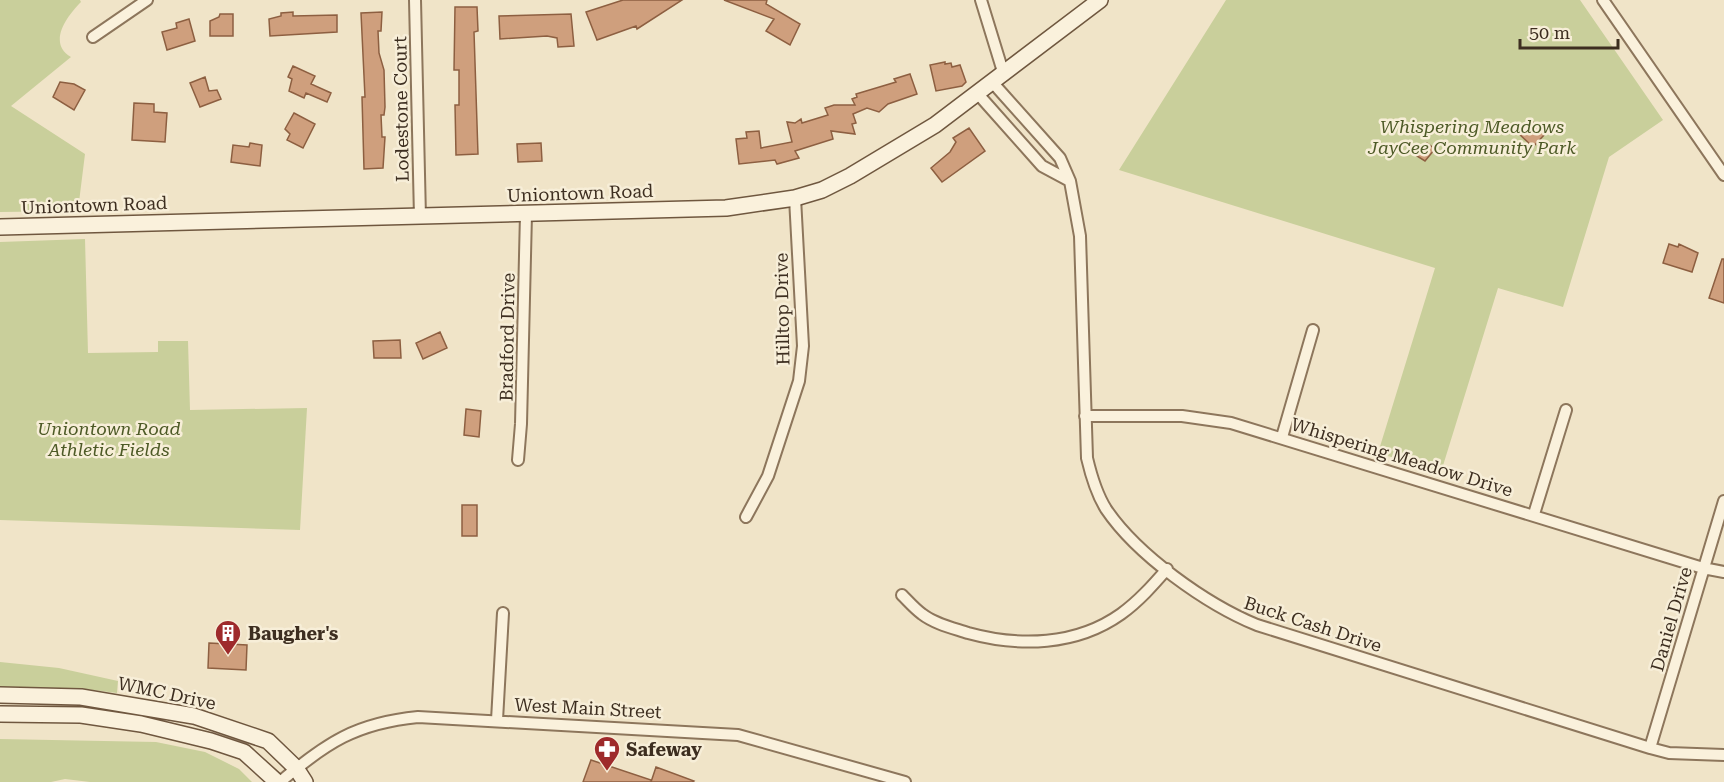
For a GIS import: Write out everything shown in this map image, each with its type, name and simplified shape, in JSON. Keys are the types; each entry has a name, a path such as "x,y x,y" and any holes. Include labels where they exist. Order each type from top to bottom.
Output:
{"main road":[{"name":"Uniontown Road","path":"0,227 526,214 726,208 772,204 822,190 874,163 999,79 1100,0"},
{"name":"WMC Drive","path":"0,695 81,697 194,716 268,741 297,768 305,782"},
{"name":"WMC Drive","path":"0,714 81,715 141,724 211,741 244,752 278,782"}],"street":[{"path":"93,37 147,0"},
{"name":"Lodestone Court","path":"416,0 420,217"},
{"path":"981,0 999,79"},
{"path":"1603,0 1724,176"},
{"name":"Buck Cash Drive","path":"999,79 1060,158 1070,181 1080,236 1087,458 1096,490 1106,507 1133,540 1220,609 1257,625 1650,748 1669,753 1724,755"},
{"path":"978,94 1042,166 1070,181"},
{"name":"Hilltop Drive","path":"746,517 768,476 799,381 803,346 795,198"},
{"name":"Bradford Drive","path":"518,460 521,424 526,214"},
{"path":"1282,437 1313,330"},
{"path":"1534,514 1566,410"},
{"name":"Whispering Meadow Drive","path":"1085,416 1206,419 1282,437 1703,568 1724,572"},
{"name":"Daniel Drive","path":"1650,748 1724,501"},
{"path":"902,595 922,614 953,629 998,640 1039,642 1083,632 1113,619 1135,603 1167,569"},
{"path":"497,720 503,613"},
{"name":"West Main Street","path":"278,782 323,746 354,732 395,719 418,717 738,735 905,782"}],"green space":[{"path":"0,0 80,0 81,2 65,22 60,37 60,44 71,57 11,106 85,154 80,211 0,212"},
{"name":"Whispering Meadows JayCee Community Park","path":"1226,0 1580,0 1663,120 1609,157 1563,307 1498,288 1441,472 1378,453 1435,268 1119,170"},
{"name":"Uniontown Road Athletic Fields","path":"85,239 88,353 158,352 158,341 188,341 190,410 307,408 300,530 0,520 0,242"},
{"path":"0,662 59,668 118,681 117,693 77,688 0,688"},
{"path":"0,739 156,742 205,752 239,769 252,782 90,782 65,779 51,782 0,782"}],"building":[{"path":"623,0 682,0 637,29 636,26 597,40 586,12"},
{"path":"724,0 767,0 766,4 800,24 790,45 766,31 774,19"},
{"path":"455,7 477,7 478,31 474,32 478,154 456,155 455,105 459,105 459,70 454,70"},
{"path":"293,12 293,16 337,15 337,32 270,36 269,19 281,16 281,13"},
{"path":"382,12 381,31 378,31 379,53 384,70 385,107 384,115 381,115 382,137 385,137 383,168 364,169 362,97 365,97 361,13"},
{"path":"220,14 233,14 233,36 210,36 210,21 219,17"},
{"path":"571,14 574,46 558,47 557,38 547,36 500,39 499,16"},
{"path":"189,19 195,41 167,50 162,32 177,28 176,23"},
{"path":"945,62 945,64 951,63 952,67 960,65 966,82 962,86 936,91 930,65"},
{"path":"293,66 315,76 311,84 331,93 327,102 306,93 304,98 289,91 292,79 288,77"},
{"path":"910,74 917,94 888,104 879,112 867,108 853,114 856,123 852,124 855,134 831,131 833,139 795,151 799,158 777,164 775,160 739,164 736,139 747,138 746,132 759,131 761,148 792,142 787,122 795,123 801,119 802,123 828,115 825,108 834,105 855,105 852,99 857,97 856,94 896,82 894,79"},
{"path":"205,77 209,91 217,90 221,99 200,107 190,83"},
{"path":"60,82 74,84 85,90 74,110 53,97"},
{"path":"134,103 154,104 154,112 167,113 165,142 132,140"},
{"path":"294,113 315,124 303,148 287,140 290,134 285,129"},
{"path":"1530,119 1545,134 1533,147 1517,132"},
{"path":"969,128 985,151 942,182 931,168 950,152 956,142 953,138"},
{"path":"250,143 262,145 260,166 231,162 233,145 249,147"},
{"path":"541,143 542,161 518,162 517,144"},
{"path":"1427,143 1435,149 1425,161 1417,156"},
{"path":"1669,244 1678,247 1679,244 1698,253 1692,272 1663,263"},
{"path":"1722,259 1724,259 1724,303 1709,298"},
{"path":"440,332 447,348 423,359 416,343"},
{"path":"400,340 401,358 374,358 373,341"},
{"path":"466,409 481,411 479,437 464,435"},
{"path":"462,505 477,505 477,536 462,536"},
{"name":"Baugher's","path":"209,643 247,645 246,670 208,668"},
{"name":"Safeway","path":"591,760 651,780 651,782 583,782"},
{"path":"656,767 694,781 651,782"}],"place":[{"name":"Baugher's","path":"228,656"},
{"name":"Safeway","path":"607,772"}]}
